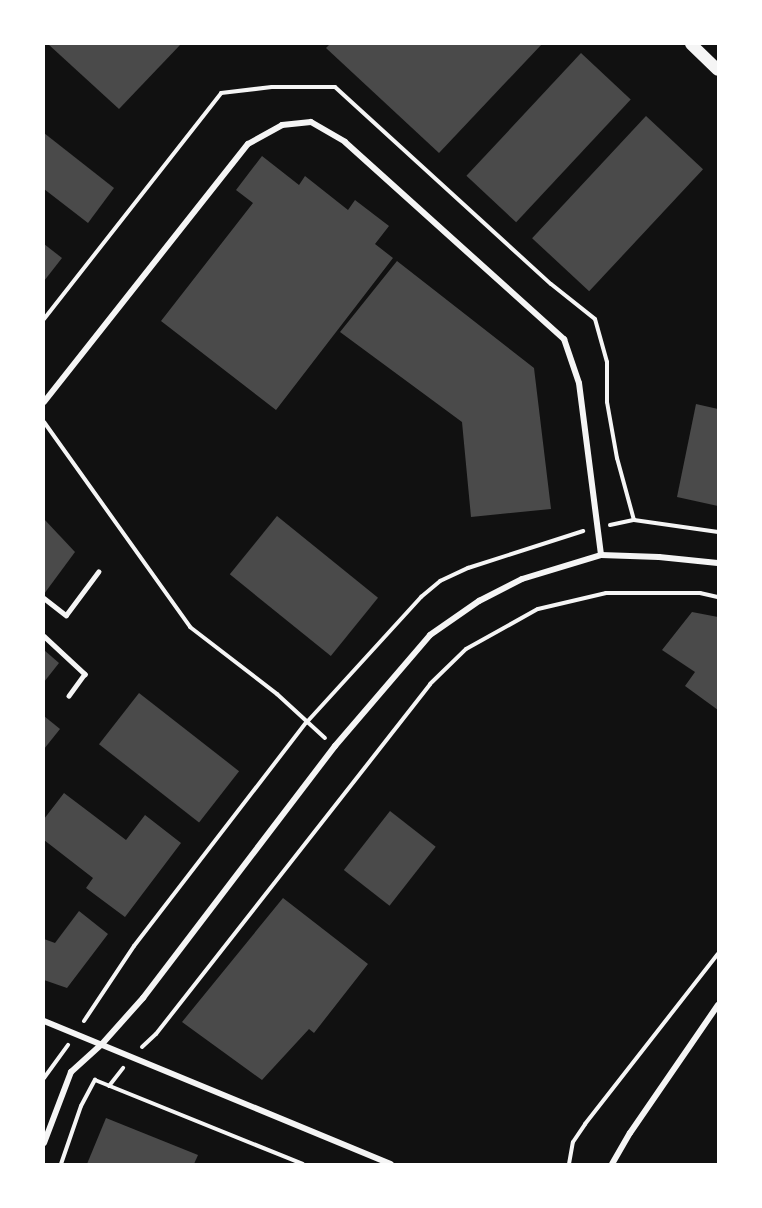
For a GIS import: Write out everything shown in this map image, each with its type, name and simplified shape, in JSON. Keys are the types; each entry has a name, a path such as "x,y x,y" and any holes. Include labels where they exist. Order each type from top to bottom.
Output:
{"main road":[{"path":"691,44 718,70"}],"street":[{"path":"44,402 248,144 282,125 310,122 345,142 564,339 579,383 601,555"},
{"path":"44,1143 71,1072 102,1044 143,998 335,746 430,635 479,601 522,579 601,555 659,557 718,563"},
{"path":"612,1164 635,1125 718,1005"},
{"path":"44,1022 391,1164"}],"lane":[{"path":"44,598 66,615 98,572"},
{"path":"44,636 85,674 69,696"}],"path":[{"path":"44,319 221,93 272,87 335,87 551,284 594,319 607,362 607,402 634,520"},
{"path":"44,422 190,627 277,694 306,723 335,746"},
{"path":"109,1086 132,1057 156,1034 430,684 466,649 538,609 606,593 700,593 718,597"},
{"path":"44,1078 134,946 306,723"},
{"path":"569,1164 573,1142 585,1124 718,954"},
{"path":"60,1164 81,1107 95,1080 303,1164"}],"building":[{"path":"48,44 181,44 119,109"},
{"path":"330,44 542,44 439,153 326,48"},
{"path":"581,53 631,99 516,222 466,176"},
{"path":"646,116 703,169 589,291 532,238"},
{"path":"44,133 114,188 88,223 44,189"},
{"path":"262,156 299,185 305,176 348,210 355,200 389,226 375,244 393,258 276,410 161,321 253,203 236,190"},
{"path":"44,244 62,258 44,281"},
{"path":"397,261 534,368 551,509 471,517 462,422 340,332"},
{"path":"696,404 718,409 718,506 677,497"},
{"path":"277,516 378,598 331,656 230,574"},
{"path":"44,519 75,552 44,594"},
{"path":"692,612 718,617 718,710 685,686 695,672 662,650"},
{"path":"44,650 59,663 44,682"},
{"path":"139,693 239,771 199,822 99,744"},
{"path":"44,716 60,729 44,749"},
{"path":"64,793 126,840 145,815 181,843 125,917 86,888 93,878 44,840 44,819"},
{"path":"390,811 436,847 390,906 344,870"},
{"path":"283,898 368,964 314,1033 309,1029 262,1080 182,1022"},
{"path":"79,911 108,934 67,988 44,980 44,939 55,943"},
{"path":"106,1118 198,1155 194,1164 87,1164"}]}
